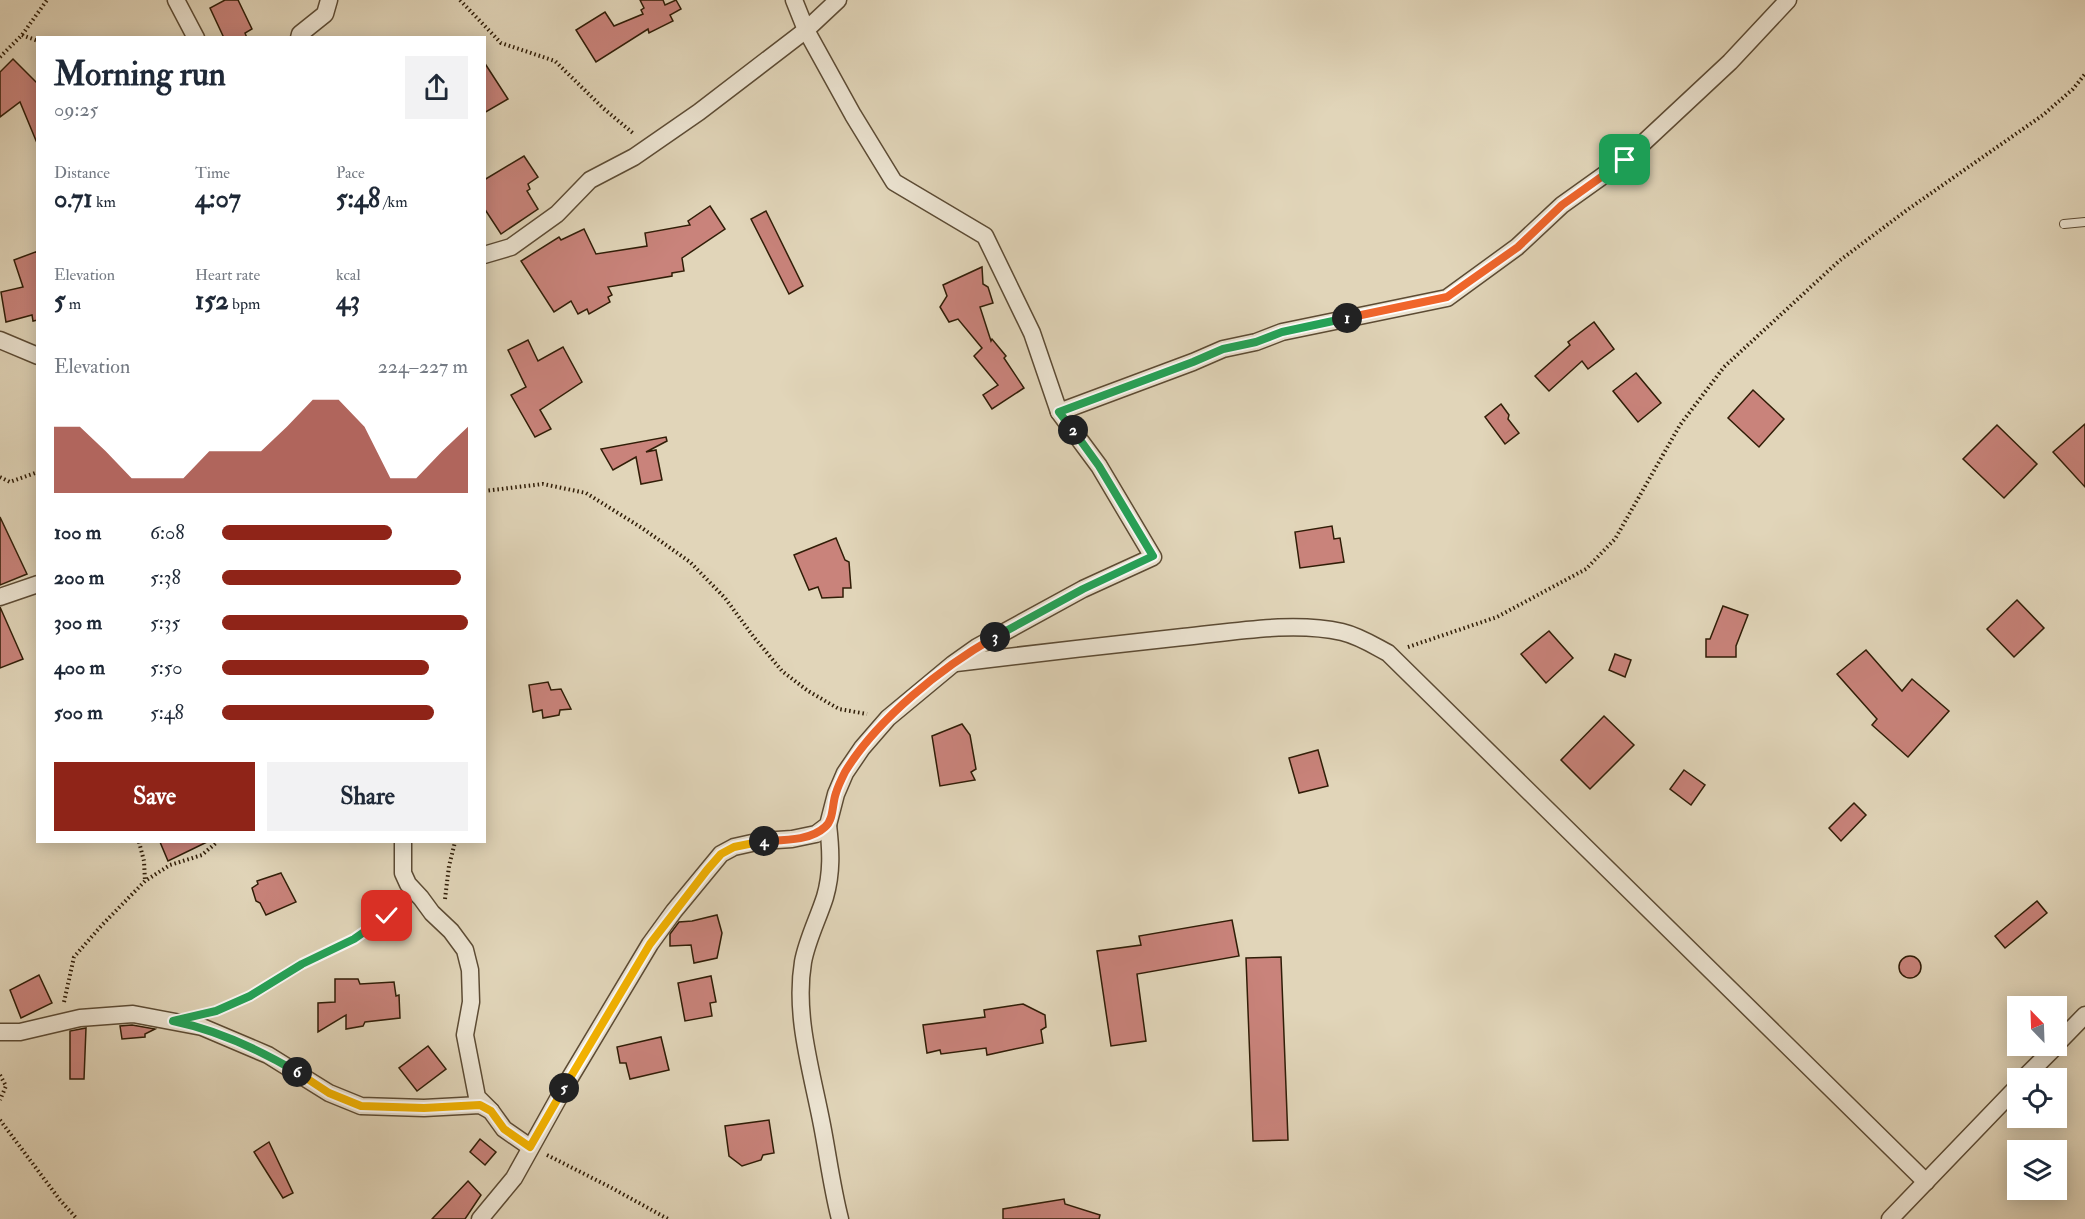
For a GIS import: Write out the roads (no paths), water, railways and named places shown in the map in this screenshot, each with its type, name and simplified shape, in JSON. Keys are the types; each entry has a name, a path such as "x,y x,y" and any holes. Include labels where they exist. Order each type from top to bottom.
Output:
{"street":[{"path":"176,0 195,36"},
{"path":"300,36 325,14 328,0"},
{"path":"794,0 806,30 853,115 894,182 986,236 1032,333 1059,412 1099,466 1153,556 1073,594 977,647 952,664 888,718 845,772 836,794 828,825 832,856 825,896 811,932 803,962 801,1005 808,1055 840,1219"},
{"path":"486,254 511,247 557,214 590,180 634,157 699,112 806,30 838,0"},
{"path":"1059,412 1223,349 1256,342 1282,332 1447,297 1518,247 1562,205 1625,160 1730,62 1788,0"},
{"path":"0,340 36,355"},
{"path":"0,597 36,585"},
{"path":"952,664 1282,628 1343,632 1362,638 1388,653 1926,1182"},
{"path":"480,1219 514,1178 650,944 721,854 734,847 761,841 792,839 816,834 828,825"},
{"path":"403,843 403,873 408,884 422,898 432,913 451,931 465,950 470,970 471,1002 465,1035 477,1097 504,1129 530,1147"},
{"path":"0,1032 20,1032 80,1018 133,1014 202,1027 268,1055 329,1093 361,1106 424,1108 480,1105 491,1111"},
{"path":"2067,1034 2085,1015"},
{"path":"2034,1068 2045,1056"},
{"path":"1890,1219 2007,1097"}],"lane":[{"path":"2064,224 2085,222"}]}
